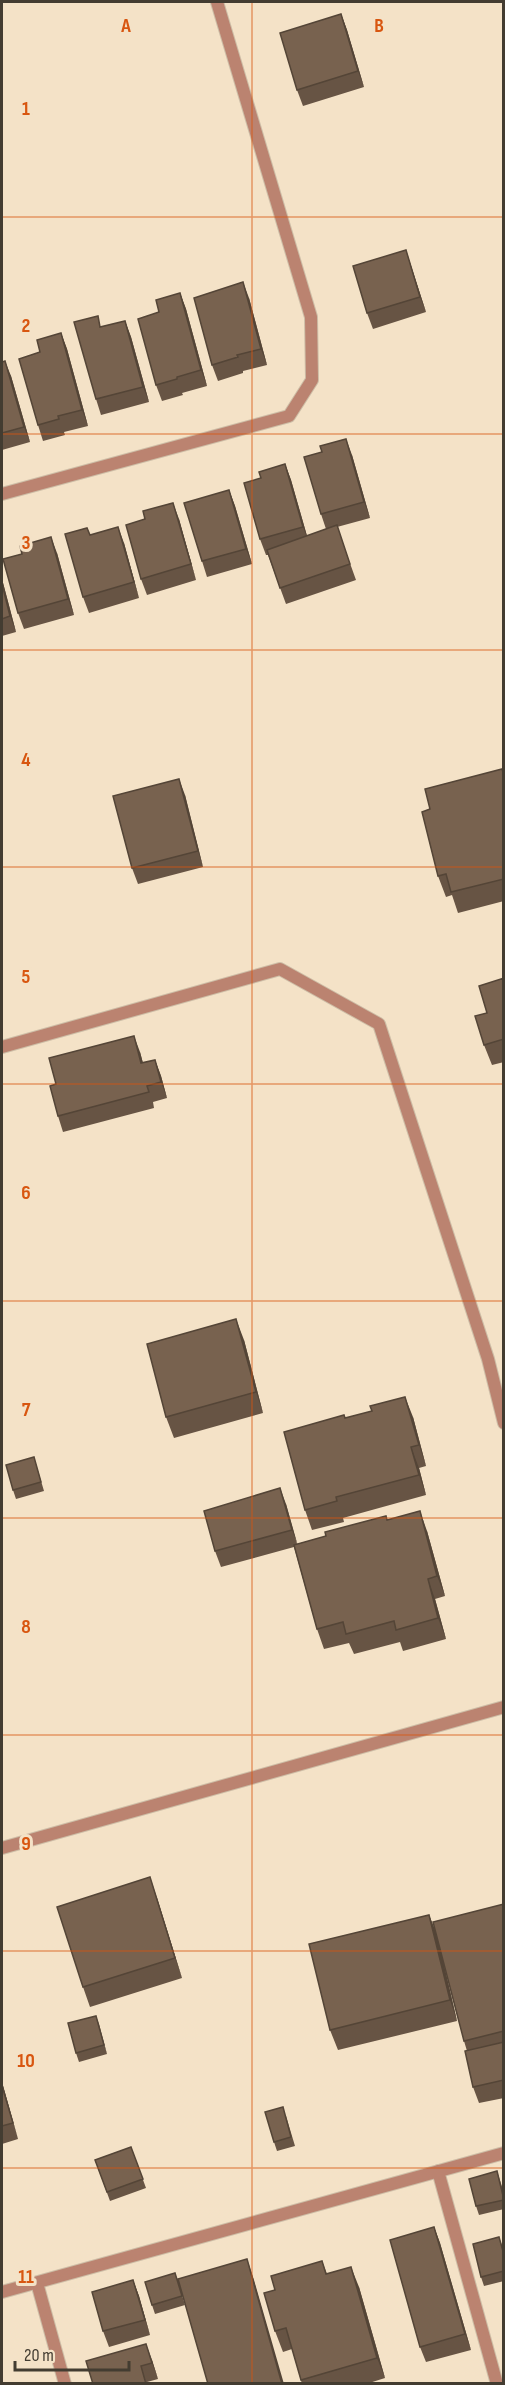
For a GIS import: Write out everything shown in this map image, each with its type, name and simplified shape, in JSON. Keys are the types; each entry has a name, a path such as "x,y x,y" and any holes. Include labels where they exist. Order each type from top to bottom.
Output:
{"street":[{"path":"2,494 289,416 312,380 311,316 217,2"},
{"path":"2,1047 280,969 379,1024 488,1359 504,1423"},
{"path":"2,1848 504,1707"},
{"path":"2,2292 504,2153"},
{"path":"438,2171 497,2384"},
{"path":"37,2283 65,2384"}],"building":[{"path":"341,14 358,71 297,90 280,33"},
{"path":"406,250 420,297 367,313 353,266"},
{"path":"243,282 261,349 212,365 194,298"},
{"path":"180,293 201,370 156,385 138,319 159,312 156,300"},
{"path":"98,316 100,327 125,321 143,387 96,399 74,322"},
{"path":"61,333 82,410 58,416 59,419 38,425 19,359 40,352 37,340"},
{"path":"5,361 24,427 2,433 2,362"},
{"path":"346,439 364,502 321,514 304,457 322,452 320,446"},
{"path":"285,464 303,527 260,539 244,483 261,478 259,472"},
{"path":"229,490 246,549 202,561 184,503"},
{"path":"173,503 191,564 141,579 126,525 145,519 143,511"},
{"path":"337,525 350,564 280,588 267,550"},
{"path":"118,527 134,582 83,597 65,534 87,528 90,535"},
{"path":"51,537 68,599 18,613 3,559 22,554 20,546"},
{"path":"2,584 10,616 2,619"},
{"path":"502,769 504,776 504,879 451,892 446,874 438,876 422,812 430,809 425,789"},
{"path":"179,779 198,851 132,868 113,796"},
{"path":"504,978 504,1039 484,1045 475,1016 487,1013 479,986"},
{"path":"134,1036 141,1063 155,1060 161,1082 147,1086 149,1092 58,1116 50,1086 56,1084 49,1058"},
{"path":"236,1319 256,1392 166,1417 147,1344"},
{"path":"405,1397 419,1445 411,1447 419,1475 336,1497 337,1501 305,1510 284,1432 344,1415 345,1418 372,1411 370,1406"},
{"path":"34,1457 41,1482 13,1490 6,1465"},
{"path":"280,1488 292,1530 215,1551 204,1511"},
{"path":"420,1511 437,1576 428,1579 438,1618 396,1630 394,1621 346,1634 343,1622 317,1629 294,1545 326,1536 325,1532 386,1516 387,1520"},
{"path":"150,1877 175,1958 83,1987 57,1907"},
{"path":"504,1904 504,2031 464,2041 433,1922"},
{"path":"429,1915 450,2000 330,2030 309,1944"},
{"path":"96,2016 104,2045 76,2053 68,2023"},
{"path":"504,2042 504,2080 473,2087 465,2051"},
{"path":"2,2086 13,2123 2,2126"},
{"path":"283,2107 291,2137 274,2142 265,2112"},
{"path":"131,2147 143,2179 107,2192 95,2160"},
{"path":"497,2171 504,2200 476,2206 469,2179"},
{"path":"434,2227 465,2334 420,2347 390,2240"},
{"path":"499,2237 504,2255 504,2271 481,2277 473,2244"},
{"path":"247,2259 282,2384 208,2384 178,2279"},
{"path":"322,2261 326,2274 351,2267 377,2358 301,2380 286,2328 275,2331 264,2293 275,2290 271,2276"},
{"path":"175,2273 182,2296 152,2305 145,2282"},
{"path":"133,2280 145,2320 103,2331 92,2292"},
{"path":"146,2344 152,2363 141,2366 146,2384 93,2384 86,2361"}]}
